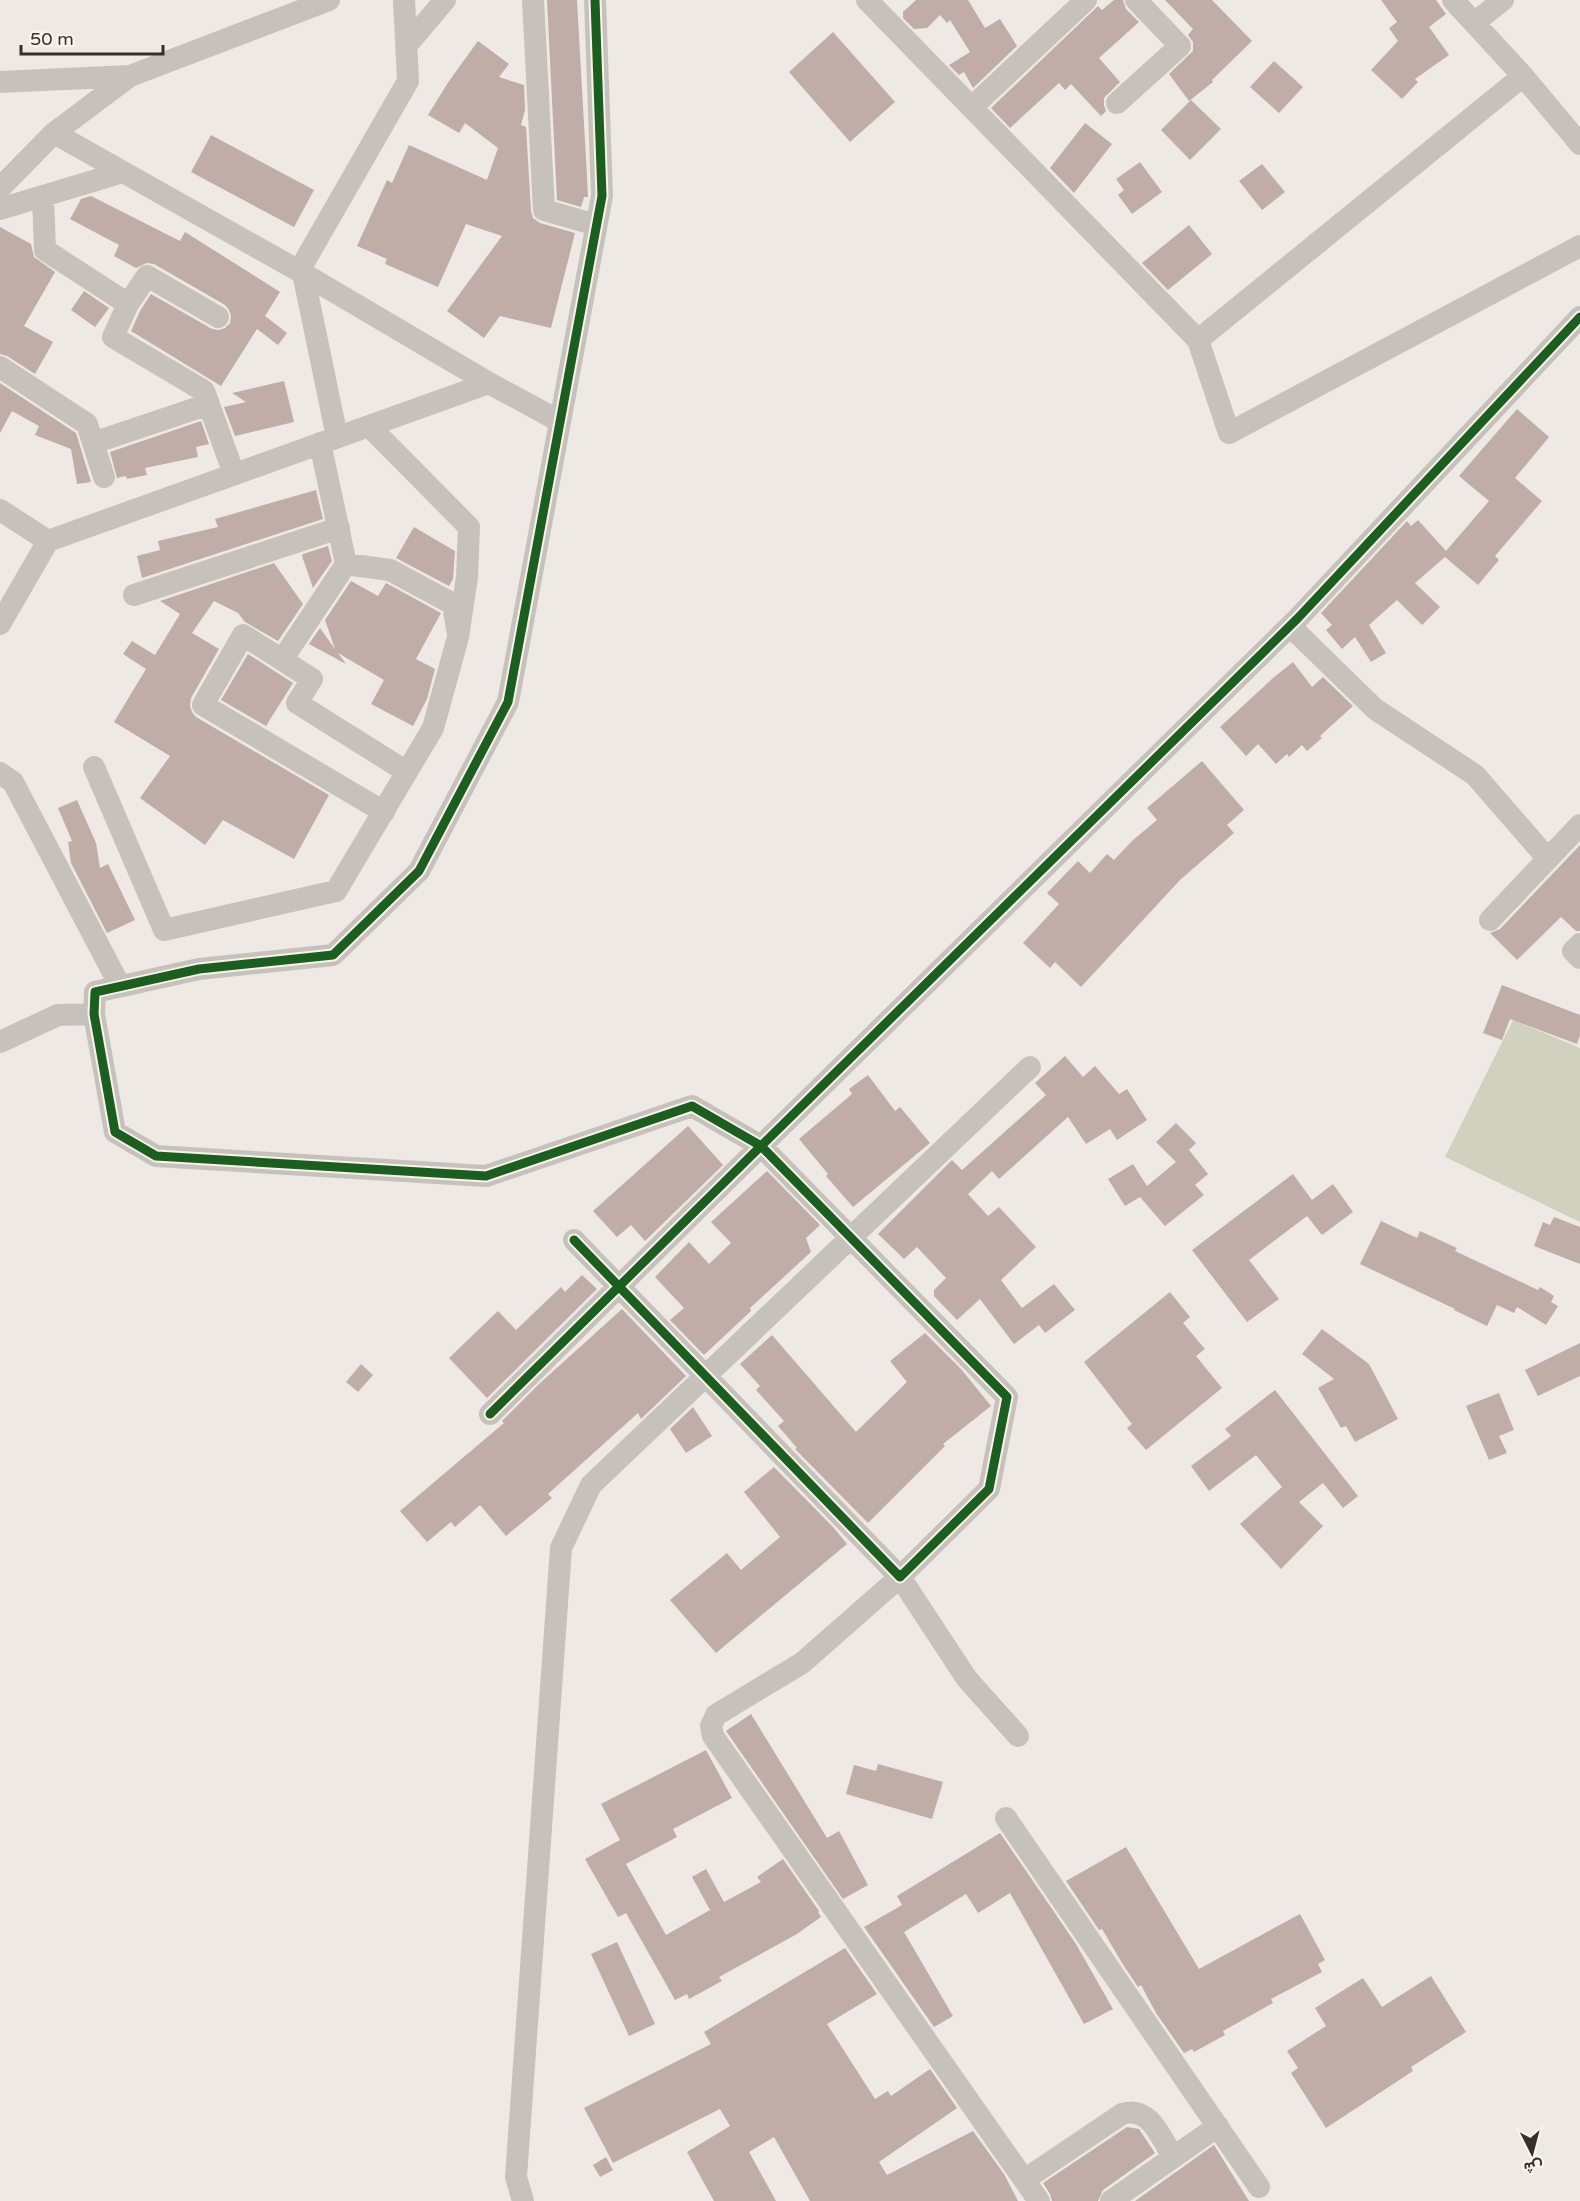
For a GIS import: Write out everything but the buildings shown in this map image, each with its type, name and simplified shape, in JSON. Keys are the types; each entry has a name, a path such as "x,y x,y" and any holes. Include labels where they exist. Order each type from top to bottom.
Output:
{"street":[{"path":"0,188 54,133 130,76 329,0"},
{"path":"282,660 346,564 339,528 329,440 301,272 408,81 404,0"},
{"path":"407,45 445,0"},
{"path":"533,0 544,210 596,225"},
{"path":"595,0 602,196 508,702 419,871 333,955 200,969 95,992 94,1014 115,1132 156,1156 486,1176 692,1106 761,1146 1007,1397 989,1488 900,1577 802,1663 716,1715 711,1732 1039,2201"},
{"path":"867,0 1198,340 1229,433 1580,246"},
{"path":"972,107 1086,0"},
{"path":"1117,103 1180,46 1136,0"},
{"path":"1453,0 1523,76 1580,144"},
{"path":"1474,23 1503,0"},
{"path":"0,82 130,76"},
{"path":"1198,340 1523,76"},
{"path":"54,133 560,421"},
{"path":"0,208 123,172"},
{"path":"43,196 45,250 128,304"},
{"path":"218,317 147,276 128,304 113,337 204,391 234,474"},
{"path":"490,1414 1290,626 1580,317"},
{"path":"0,367 87,424 104,477"},
{"path":"0,624 48,541 489,382"},
{"path":"93,443 209,404"},
{"path":"94,767 164,930 336,891 433,728 458,637 467,577 469,527 369,426"},
{"path":"0,510 48,541"},
{"path":"134,595 339,528"},
{"path":"346,564 390,570 453,604 458,637"},
{"path":"1290,626 1375,709 1475,775 1548,859"},
{"path":"384,812 203,705 243,635 312,679 297,703 407,772"},
{"path":"0,773 13,782 120,986"},
{"path":"1490,920 1580,825"},
{"path":"1580,944 1573,951 1580,958"},
{"path":"0,1042 58,1015 94,1014"},
{"path":"522,2201 516,2177 561,1548 591,1485 1030,1067"},
{"path":"574,1240 900,1577 967,1679 1018,1736"},
{"path":"1006,1818 1259,2187"},
{"path":"1024,2180 1128,2112 1146,2116 1173,2157"},
{"path":"1111,2201 1218,2126"}],"green space":[{"path":"1513,1020 1580,1048 1580,1222 1445,1157"}],"cycle path":[{"path":"490,1414 761,1146 692,1106 486,1176 156,1156 115,1132 94,1014 95,992 199,969 333,955 419,871 508,702 602,196 595,0"},
{"path":"574,1240 900,1577 989,1489 1007,1397 761,1146 1298,618 1580,317"}]}
